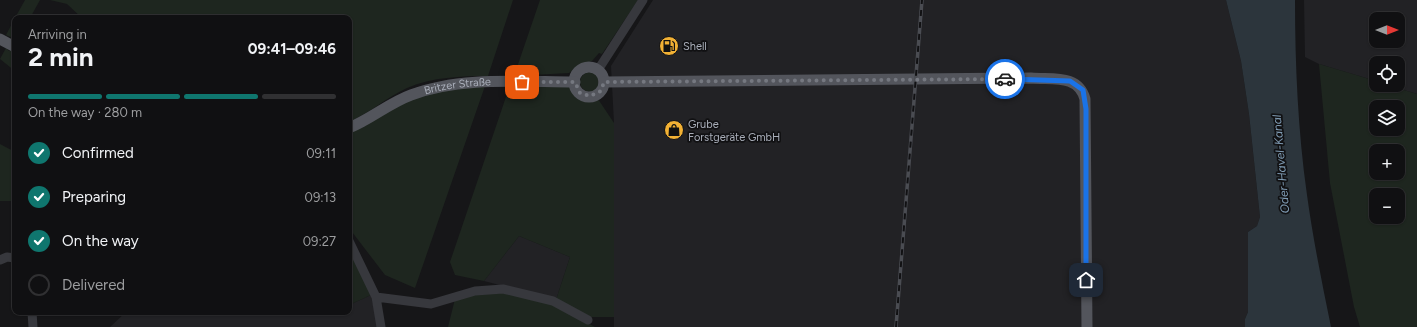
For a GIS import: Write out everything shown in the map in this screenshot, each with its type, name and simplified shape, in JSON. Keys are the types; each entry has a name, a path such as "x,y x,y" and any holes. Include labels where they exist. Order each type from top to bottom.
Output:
{"main road":[{"path":"0,39 12,45"},
{"path":"589,67 598,70 602,75 604,82 601,91 590,96 580,93 575,82 575,78 580,70 589,67"},
{"path":"604,82 1031,78 1070,81 1077,84 1083,90 1085,99 1086,327"},
{"name":"Britzer Straße","path":"352,126 410,95 441,86 481,82 575,82"}],"street":[{"path":"598,70 643,0"},
{"path":"352,247 376,297 381,327"},
{"path":"0,260 7,256 12,257"},
{"path":"376,297 431,304 474,291 503,289 553,301 588,320"},
{"path":"32,315 33,327"}],"shaded area":[{"path":"25,0 40,0 32,15 17,15"},
{"path":"50,0 513,0 488,76 437,79 417,84 407,88 352,120 352,15 79,15 67,4"},
{"path":"540,0 638,0 602,54 599,53 592,61 580,64 569,73 514,76"},
{"path":"653,0 1226,0 1241,61 1249,114 1260,217 1257,226 1248,232 1248,312 1245,319 1245,327 614,327 614,123 611,66"},
{"path":"1304,0 1417,0 1417,94 1405,90 1405,56 1369,56 1369,79 1319,64 1305,57"},
{"path":"12,24 12,38 6,35"},
{"path":"6,48 9,51 12,50 12,69 0,59"},
{"path":"1319,64 1369,79 1369,92 1405,92 1405,90 1417,94 1417,327 1360,327 1354,307 1330,183"},
{"path":"590,72 597,75 600,82 597,89 590,92 583,89 580,82 583,75"},
{"path":"510,85 569,87 584,98 598,99 614,123 614,317 591,317 556,300 570,257 519,236 484,281 455,275 450,262"},
{"path":"485,86 415,288 385,275 352,232 352,130 398,104 427,93"},
{"path":"0,144 12,150 12,201 0,201"},
{"path":"519,236 570,257 556,300 484,281"},
{"path":"352,259 355,260 371,295 352,304"},
{"path":"502,293 552,304 595,327 448,327 455,299 476,294"},
{"path":"371,295 378,327 110,327 123,315 352,315 352,304"}],"water":[{"name":"Oder-Havel-Kanal","path":"1226,0 1295,0 1301,147 1309,212 1331,327 1245,327 1245,319 1248,312 1248,232 1257,226 1260,217 1249,114 1241,61"}],"railway":[{"path":"896,327 922,0"}],"way so far":[{"path":"522,82 575,82 575,86 580,93 586,96 594,96 601,91 604,82 1005,79"}],"place":[{"name":"Shell","path":"669,46"},
{"name":"Grube Forstgeräte GmbH","path":"674,130"}],"route":[{"path":"1005,79 1031,78 1070,81 1077,84 1083,90 1086,109 1086,280"}]}
